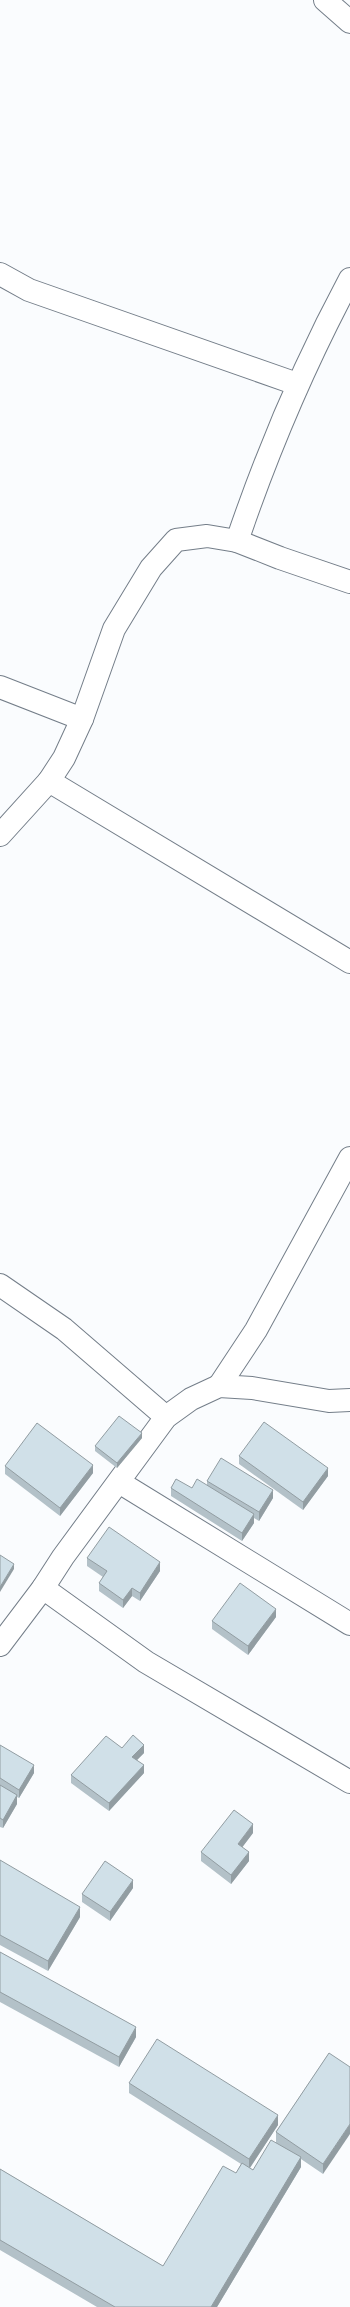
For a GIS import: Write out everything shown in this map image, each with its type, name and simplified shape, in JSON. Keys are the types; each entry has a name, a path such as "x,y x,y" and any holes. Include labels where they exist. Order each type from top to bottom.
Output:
{"street":[{"path":"325,0 350,22"},
{"path":"0,274 29,290 297,384"},
{"path":"237,541 254,493 297,384 350,279"},
{"path":"0,835 49,780 64,758 82,719 114,629 151,568 176,540 207,536 237,541 280,558 350,582"},
{"path":"0,687 82,719"},
{"path":"49,780 158,848 350,962"},
{"path":"219,1386 260,1323 350,1158"},
{"path":"0,1285 64,1329 166,1416"},
{"path":"0,1645 44,1588 63,1557 120,1482 166,1416 191,1399 219,1386 252,1388 329,1401 350,1400"},
{"path":"120,1482 350,1624"},
{"path":"44,1588 146,1662 350,1782"}],"building":[{"path":"119,1416 142,1433 117,1463 95,1446"},
{"path":"264,1422 328,1468 303,1502 239,1456"},
{"path":"37,1423 93,1465 60,1508 5,1466"},
{"path":"221,1458 273,1490 259,1512 207,1481"},
{"path":"176,1479 192,1488 197,1479 254,1514 242,1533 171,1488"},
{"path":"109,1527 160,1562 140,1593 132,1588 123,1600 99,1583 107,1571 87,1558"},
{"path":"0,1555 14,1564 0,1587"},
{"path":"240,1583 276,1609 248,1646 212,1621"},
{"path":"133,1735 144,1745 132,1757 144,1765 109,1803 71,1775 106,1736 122,1748"},
{"path":"0,1745 34,1765 19,1790 0,1778"},
{"path":"0,1785 17,1795 3,1820 0,1818"},
{"path":"234,1810 253,1824 238,1844 249,1852 231,1875 201,1852"},
{"path":"0,1860 80,1907 48,1961 0,1935"},
{"path":"105,1861 133,1880 110,1912 82,1894"},
{"path":"0,1952 136,2027 119,2057 0,1992"},
{"path":"157,2039 278,2115 249,2159 129,2083"},
{"path":"329,2053 350,2067 350,2124 323,2164 276,2132"},
{"path":"271,2140 301,2157 211,2307 115,2307 0,2240 0,2169 163,2266 223,2166 236,2173 242,2163 253,2170"}]}
